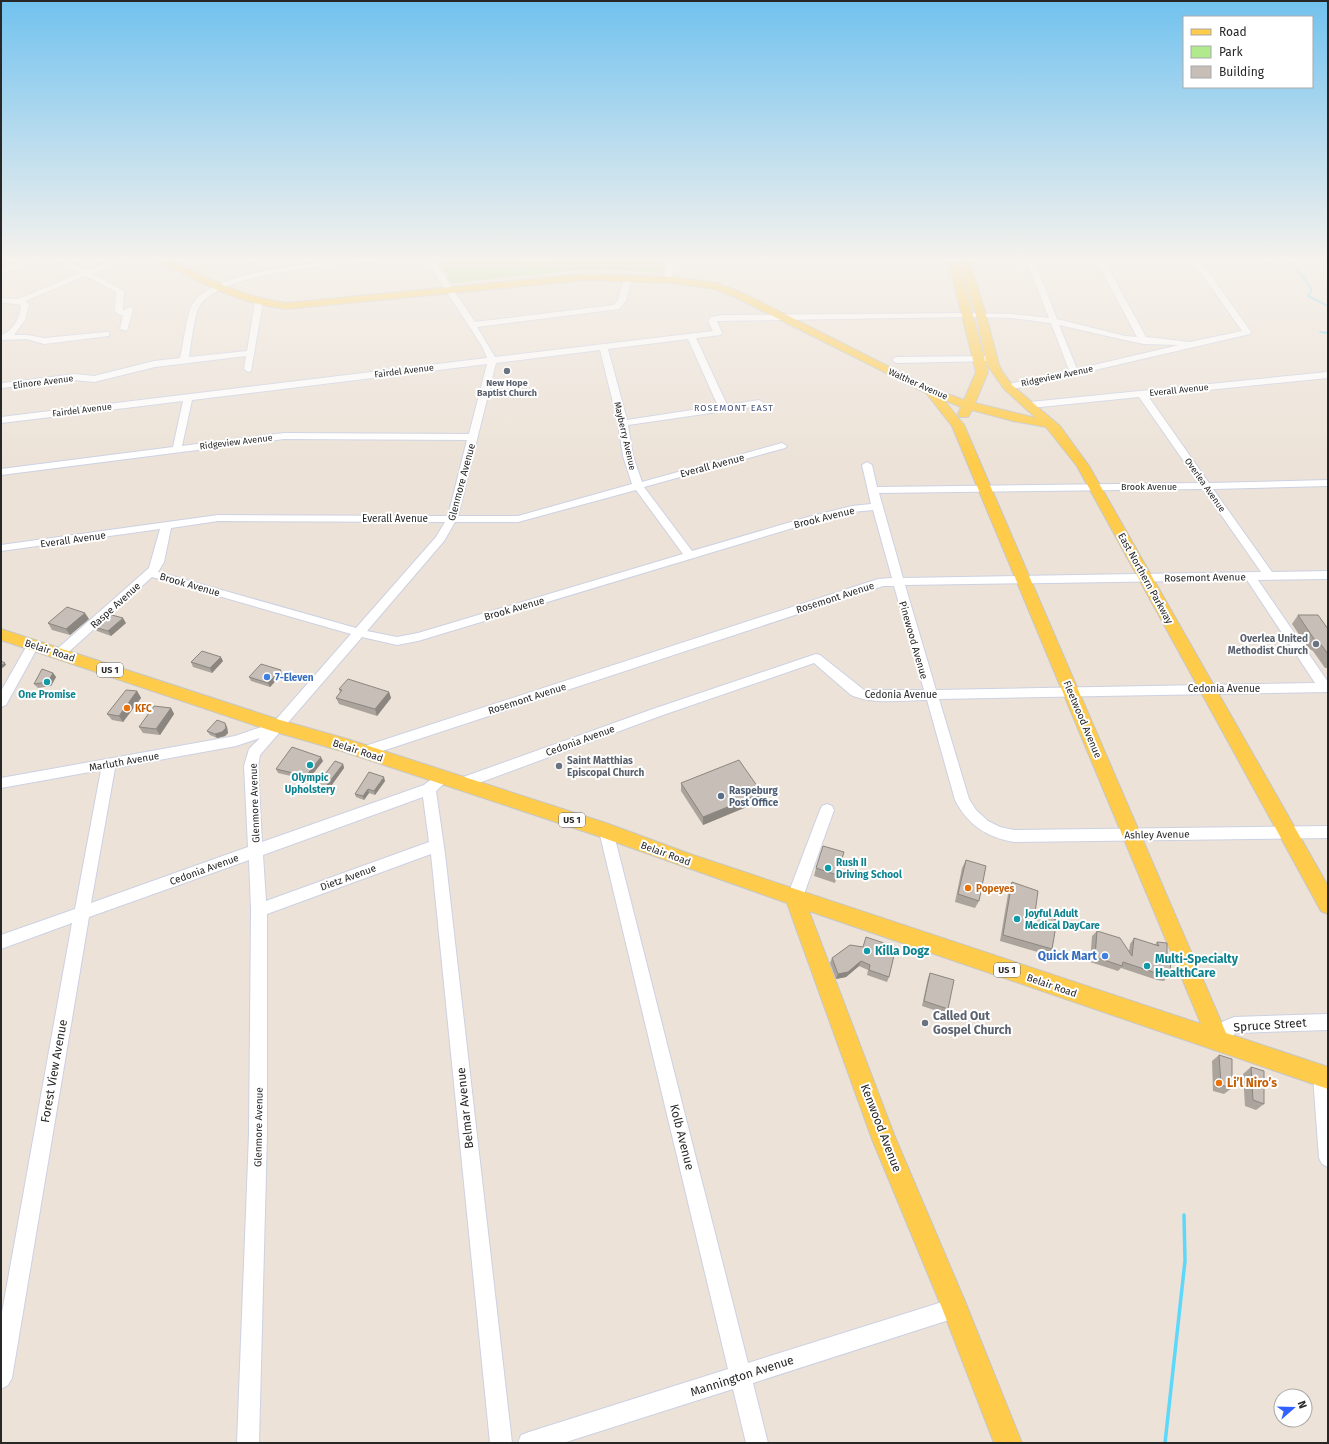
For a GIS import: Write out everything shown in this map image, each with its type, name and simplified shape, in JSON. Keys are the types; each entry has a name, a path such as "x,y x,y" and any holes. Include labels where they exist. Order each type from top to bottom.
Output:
{"main road":[{"name":"Walther Avenue","path":"803,327 929,390 969,401 1013,417 1047,420"},
{"name":"Walther Avenue","path":"821,327 969,401"},
{"name":"East Northern Parkway","path":"973,327 986,359 1008,387 1047,420 1069,444 1095,487 1208,688 1328,905"},
{"name":"East Northern Parkway","path":"969,401 986,359 982,327"},
{"name":"Fleetwood Avenue","path":"929,390 958,425 986,489 1022,579 1072,691 1220,1042"},
{"path":"958,425 969,401"},
{"name":"Belair Road","path":"1,634 278,726 364,752 444,784 606,831 687,861 1325,1077"},
{"name":"Kenwood Avenue","path":"795,897 800,916 830,991 884,1140 955,1308 1008,1443"}],"street":[{"path":"1,338 10,334 15,327"},
{"path":"184,361 191,327"},
{"path":"248,370 255,327"},
{"path":"473,327 486,346 492,360"},
{"name":"Fairdel Avenue","path":"1,420 718,333 715,327"},
{"path":"1057,327 1074,372"},
{"name":"Fairdel Avenue","path":"1077,327 1144,341 1185,343 1191,346"},
{"path":"1137,327 1144,341"},
{"name":"Ridgeview Avenue","path":"1008,387 1247,332 1244,327"},
{"path":"1,338 27,337 44,341 106,334"},
{"path":"691,336 723,408"},
{"name":"Mayberry Avenue","path":"603,348 623,423 628,456 638,486 690,556"},
{"name":"Elinore Avenue","path":"3,386 75,377 84,379 100,378 154,364 250,353"},
{"path":"896,360 986,359"},
{"name":"Glenmore Avenue","path":"248,1443 258,1141 259,910 251,778 252,742 278,726 440,539 452,519 492,360"},
{"name":"Everall Avenue","path":"1030,405 1328,375"},
{"name":"Overlea Avenue","path":"1142,394 1269,576"},
{"path":"178,449 188,397"},
{"path":"623,423 759,403"},
{"name":"Ridgeview Avenue","path":"1,472 284,436 473,437"},
{"name":"Everall Avenue","path":"1,548 232,517 518,519 782,446"},
{"name":"Pinewood Avenue","path":"867,465 877,507 930,695 962,800 970,813 988,829"},
{"path":"1324,483 1328,494"},
{"name":"Brook Avenue","path":"873,490 1324,483"},
{"name":"Brook Avenue","path":"150,573 359,633 391,641 406,640 812,519 852,509 877,507"},
{"name":"Raspe Avenue","path":"60,653 150,573 158,562 166,526"},
{"name":"Rosemont Avenue","path":"364,752 882,582 1328,575"},
{"path":"1250,576 1326,687"},
{"path":"1,702 33,645"},
{"name":"Cedonia Avenue","path":"1,942 444,784 816,658 850,689 862,695 1326,687"},
{"name":"Marluth Avenue","path":"1,783 206,747 252,742"},
{"name":"Forest View Avenue","path":"1,1378 109,764"},
{"name":"Belmar Avenue","path":"444,784 437,844 501,1443"},
{"path":"795,897 827,810"},
{"name":"Ashley Avenue","path":"988,829 1014,836 1328,832"},
{"name":"Kolb Avenue","path":"606,831 757,1443"},
{"name":"Dietz Avenue","path":"259,910 437,844"},
{"name":"Spruce Street","path":"1220,1042 1228,1028 1234,1025 1328,1022"},
{"path":"1325,1077 1328,1158"},
{"name":"Mannington Avenue","path":"529,1443 955,1308"}],"building":[{"path":"67,607 85,613 66,629 48,623"},
{"path":"108,614 123,618 108,631 94,627"},
{"path":"1298,615 1318,615 1328,629 1328,654 1319,642 1314,639"},
{"path":"202,651 221,657 210,668 191,662"},
{"name":"7-Eleven","path":"261,664 281,670 268,683 249,677"},
{"path":"42,669 53,673 48,682 34,684"},
{"path":"348,679 389,692 375,709 336,698 342,690 339,689"},
{"path":"126,690 137,691 119,716 107,714"},
{"path":"154,706 171,708 156,729 139,727"},
{"path":"217,720 225,723 226,728 222,732 215,734 207,731"},
{"path":"292,747 321,757 306,776 276,769"},
{"name":"Raspeburg Post Office","path":"739,760 762,793 703,817 681,783"},
{"path":"335,761 343,764 324,789 316,786"},
{"path":"369,772 384,777 374,791 368,789 363,796 355,794"},
{"name":"Rush II Driving School","path":"823,846 844,852 837,875 816,868"},
{"name":"Popeyes","path":"966,860 986,866 979,901 958,894"},
{"path":"1012,882 1038,891 1035,913 1057,920 1052,949 1003,935"},
{"path":"1097,931 1120,938 1132,956 1134,938 1159,946 1157,942 1167,943 1167,956 1171,957 1170,974 1168,976 1162,975 1123,962 1122,966 1095,957"},
{"path":"866,937 896,947 889,977 869,970 870,965 861,961 848,972 838,974 832,958 850,945 863,947"},
{"path":"930,973 954,980 948,1009 924,1001"},
{"path":"1219,1055 1232,1059 1232,1088 1221,1085"},
{"path":"1251,1067 1264,1071 1264,1104 1253,1100"}],"waterway":[{"path":"1320,332 1328,333"},
{"path":"1165,1443 1185,1261 1184,1215"}],"place":[{"name":"New Hope Baptist Church","path":"507,371"},
{"name":"Overlea United Methodist Church","path":"1316,644"},
{"name":"7-Eleven","path":"267,677"},
{"name":"One Promise","path":"47,682"},
{"name":"KFC","path":"127,708"},
{"name":"Olympic Upholstery","path":"310,765"},
{"name":"Saint Matthias Episcopal Church","path":"559,766"},
{"name":"Raspeburg Post Office","path":"721,796"},
{"name":"Rush II Driving School","path":"828,868"},
{"name":"Popeyes","path":"968,888"},
{"name":"Joyful Adult Medical DayCare","path":"1017,919"},
{"name":"Killa Dogz","path":"867,951"},
{"name":"Quick Mart","path":"1105,956"},
{"name":"Multi-Specialty HealthCare","path":"1147,966"},
{"name":"Called Out Gospel Church","path":"925,1023"},
{"name":"Li’l Niro’s","path":"1219,1083"}],"district":[{"name":"ROSEMONT EAST","path":"734,408"}]}
